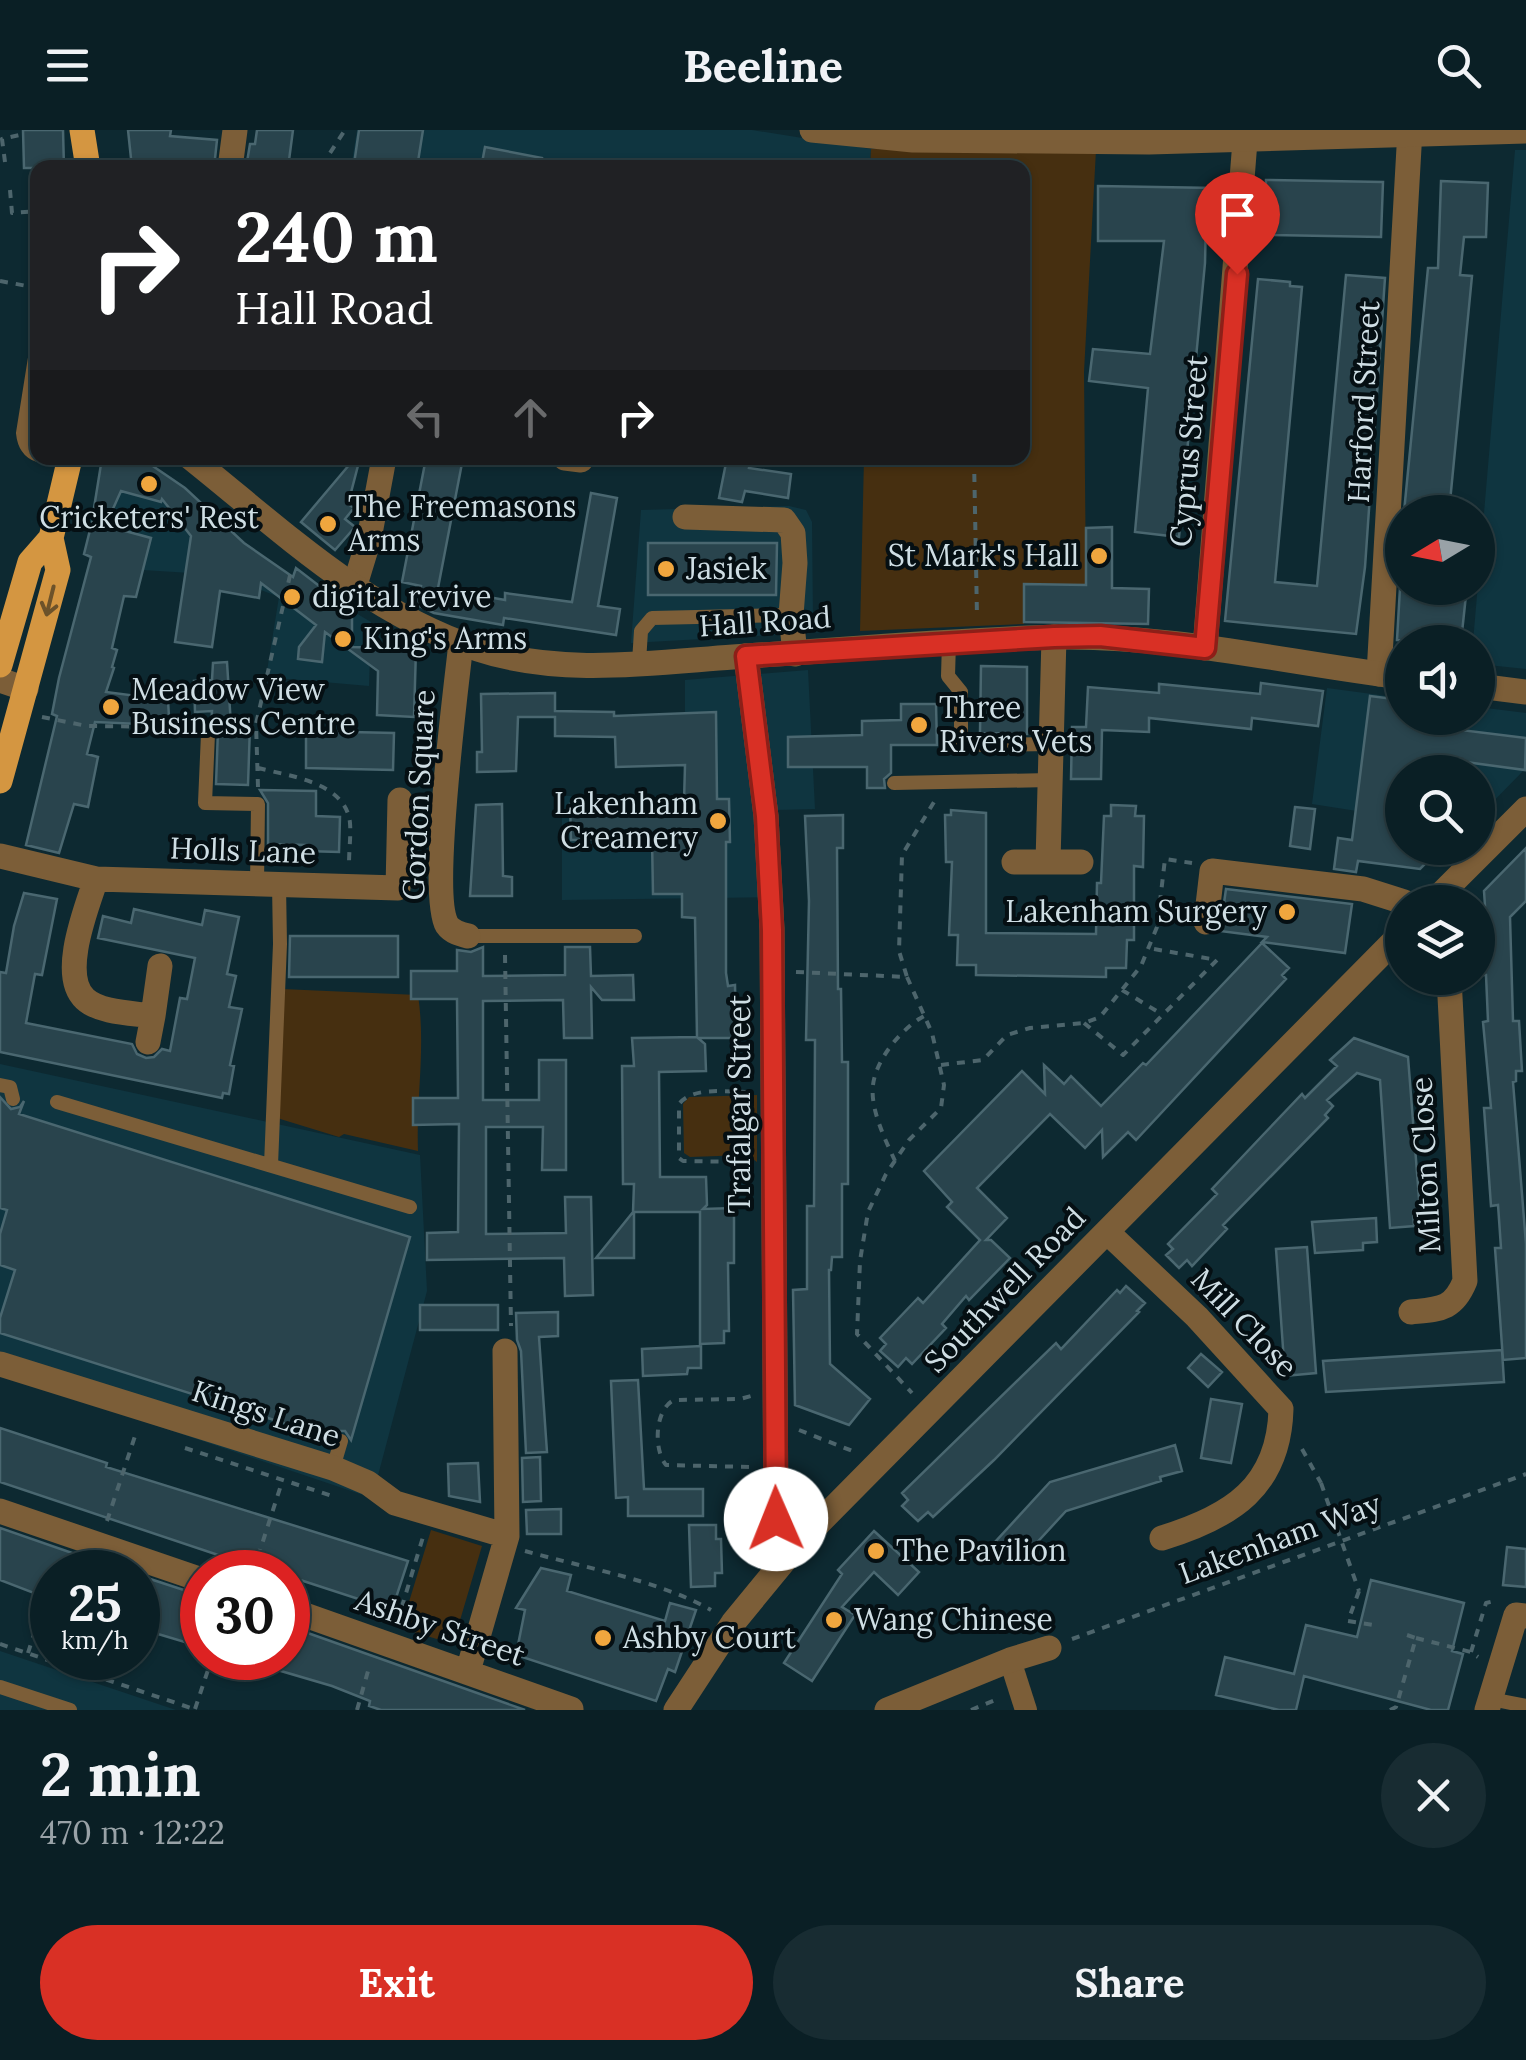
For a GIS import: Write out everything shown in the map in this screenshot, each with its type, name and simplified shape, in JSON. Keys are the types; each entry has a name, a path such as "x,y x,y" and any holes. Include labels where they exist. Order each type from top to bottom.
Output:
{"main road":[{"path":"82,130 87,160"},
{"path":"0,781 58,570 51,538 60,465"},
{"path":"2,652 30,562 51,538"}],"street":[{"path":"231,160 235,130"},
{"path":"812,130 899,140 981,135 1245,140 1410,131 1526,131"},
{"name":"Harford Street","path":"1393,625 1410,131"},
{"name":"Cyprus Street","path":"1205,648 1245,140"},
{"name":"Hall Road","path":"200,465 354,588 461,643 537,661 573,665 1100,636 1385,675"},
{"path":"354,588 369,539 383,465"},
{"path":"685,517 745,510 784,520 794,533 794,654"},
{"path":"1048,862 1054,637"},
{"name":"Gordon Square","path":"461,643 448,757 442,890 448,925 457,934 468,936"},
{"path":"2,652 32,664"},
{"name":"Trafalgar Street","path":"746,656 766,816 772,972 776,1519 783,1535 797,1545"},
{"path":"0,680 26,689"},
{"path":"1495,688 1526,692"},
{"name":"Holls Lane","path":"0,856 96,879 398,888 400,800"},
{"path":"1451,885 1526,809"},
{"path":"1014,862 1081,862"},
{"path":"1206,922 1212,871 1362,890 1385,897"},
{"path":"96,879 79,936 73,978 84,998 103,1008 153,1016"},
{"name":"Southwell Road","path":"676,1710 733,1622 797,1545 1385,950"},
{"path":"148,1042 160,966"},
{"name":"Milton Close","path":"1410,1312 1444,1308 1458,1296 1465,1280 1450,995"},
{"name":"Mill Close","path":"1107,1232 1197,1317 1281,1409 1280,1439 1265,1474 1244,1500 1205,1525 1162,1538"},
{"path":"468,1672 506,1541 504,1351"},
{"name":"Kings Lane","path":"0,1364 333,1468 368,1484 395,1504 506,1541"},
{"path":"0,1511 180,1572"},
{"path":"1489,1704 1514,1610"},
{"name":"Ashby Street","path":"310,1617 571,1708"},
{"path":"887,1710 1049,1648"},
{"path":"1010,1660 1026,1710"}],"lane":[{"path":"30,389 23,433 30,450"},
{"path":"639,662 642,631 652,618 792,614"},
{"path":"949,642 948,676 961,692 961,745 1052,744"},
{"path":"207,729 205,804 258,804 280,944 270,1166"},
{"path":"894,783 1050,780"},
{"path":"468,936 634,936"},
{"path":"0,1085 10,1087 13,1099"},
{"path":"57,1102 410,1208"},
{"path":"333,1468 341,1441"},
{"path":"0,1687 70,1710"},
{"path":"1489,1704 1526,1706"}],"path":[{"path":"0,130 5,162"},
{"path":"327,160 345,130"},
{"path":"2,139 24,134"},
{"path":"10,190 12,213 30,212"},
{"path":"0,281 30,287"},
{"path":"974,465 974,578 979,640"},
{"path":"258,804 256,724 290,572 308,552"},
{"path":"34,720 38,716 87,726 207,729 256,724"},
{"path":"258,768 316,782 340,800 350,818 348,887"},
{"path":"930,1413 857,1334 860,1261 868,1212 909,1140 941,1108 942,1064 898,951 902,855 933,802 937,783"},
{"path":"942,1064 983,1060 1007,1035 1030,1028 1084,1023 1100,1017 1141,966 1157,927 1165,859 1196,863 1212,871"},
{"path":"504,936 511,1343 504,1351"},
{"path":"1084,1023 1123,1055 1217,960 1148,948"},
{"path":"772,972 907,976"},
{"path":"1122,990 1163,1016"},
{"path":"895,1161 881,1130 873,1085 888,1049 924,1016"},
{"path":"773,1086 750,1092 694,1093 682,1099 678,1158 747,1161 756,1165 760,1174 774,1174"},
{"path":"775,1388 756,1389 740,1399 674,1400 664,1405 660,1414 660,1457 666,1465 677,1467 748,1467 760,1476 775,1477"},
{"path":"100,1545 144,1409"},
{"path":"775,1426 792,1428 855,1452 874,1469"},
{"path":"178,1441 189,1452 336,1498"},
{"name":"Lakenham Way","path":"1049,1648 1526,1474"},
{"path":"260,1550 282,1481"},
{"path":"1321,1483 1359,1590 1348,1621 1374,1625"},
{"path":"357,1710 384,1642 405,1605 426,1526"},
{"path":"506,1541 694,1600 733,1622"},
{"path":"1471,1652 1486,1603 1514,1610"},
{"path":"1401,1633 1471,1652 1499,1672"},
{"path":"1390,1710 1396,1707 1416,1638"},
{"path":"0,1644 196,1710 205,1680"},
{"path":"28,1654 30,1648"},
{"path":"972,1710 992,1701"}],"shaded area":[{"path":"357,130 752,130 871,149 870,160 352,160"},
{"path":"871,149 1096,150 1084,372 1086,585 1024,585 1024,624 860,631 864,465 1030,465 1030,160 870,160"},
{"path":"1515,150 1526,150 1526,669 1495,666 1495,625 1474,625 1476,605 1495,605 1495,495 1486,495"},
{"path":"101,465 151,465 271,563 371,622 369,686 266,677 279,597 222,575 143,570 84,554"},
{"path":"789,506 806,510 812,522 813,622 815,629 824,632 631,643 641,510"},
{"path":"808,670 815,809 776,810 779,897 562,900 562,796 685,796 685,680"},
{"path":"1327,688 1385,696 1385,735 1495,735 1495,709 1526,713 1526,768 1495,800 1495,755 1385,755 1385,815 1312,804"},
{"path":"282,989 418,995 418,1151 344,1134 339,1137 277,1118"},
{"path":"0,1064 420,1155 427,1291 372,1498 0,1373"},
{"path":"757,1095 757,1162 747,1155 690,1157 684,1153 683,1104 689,1097"},
{"path":"431,1530 482,1546 453,1644 401,1628"},
{"path":"0,1651 30,1661 30,1680 87,1680 176,1710 0,1710"}],"building":[{"path":"23,130 63,130 64,160 30,160 30,168 24,168"},
{"path":"128,130 171,130 170,136 217,140 215,160 131,160"},
{"path":"257,130 293,130 289,160 247,160 250,144 255,144"},
{"path":"359,130 423,130 418,160 355,160"},
{"path":"485,147 542,158 542,160 483,160"},
{"path":"1266,180 1383,182 1381,237 1273,235 1274,210 1265,210"},
{"path":"1441,181 1488,183 1486,237 1464,237 1460,275 1472,276 1451,495 1406,495 1428,268 1438,268"},
{"path":"1098,186 1215,188 1215,217 1206,217 1179,537 1135,532 1148,388 1089,381 1093,349 1150,354 1164,241 1098,241"},
{"path":"1346,275 1385,278 1365,567 1356,634 1225,621 1258,279 1302,287 1275,582 1317,586"},
{"path":"101,465 151,465 185,488 244,543 293,577 296,568 352,611 352,647 416,649 414,717 377,715 378,671 325,632 322,662 298,659 299,647 316,625 261,583 259,598 220,591 212,647 175,642 191,536 162,499 161,502 121,491 112,511 94,508"},
{"name":"The Freemasons Arms","path":"349,465 358,465 348,504 354,508 345,519 355,527 335,550 301,522"},
{"path":"425,465 462,465 438,588 505,600 505,593 572,602 591,493 617,498 598,606 620,609 616,635 504,618 503,625 434,613 417,605 421,586 402,582"},
{"path":"726,465 750,465 749,468 791,474 788,498 745,491 742,502 719,498"},
{"path":"92,522 151,538 136,597 124,596 112,648 117,650 114,668 106,692 168,700 169,717 139,718 140,724 95,722 87,754 98,757 88,807 74,804 59,853 26,845 57,716 52,714 59,678 91,557 84,554"},
{"name":"St Mark's Hall","path":"1112,527 1112,588 1149,589 1148,624 1024,622 1024,584 1086,585 1086,528"},
{"path":"648,543 777,543 776,595 648,595"},
{"path":"1399,605 1465,605 1463,625 1398,625"},
{"path":"227,662 231,726 250,726 248,785 216,784 218,730 211,724 212,711 195,712 194,681 212,680 213,663"},
{"path":"981,666 1027,667 1027,734 980,733"},
{"path":"1261,683 1323,691 1318,726 1252,718 1251,729 1149,718 1149,732 1102,730 1101,779 1071,779 1072,727 1086,727 1088,687 1159,693 1159,684 1260,694"},
{"path":"555,693 555,711 614,712 614,716 716,712 717,799 729,799 726,973 728,986 735,985 736,1038 698,1038 705,1044 706,1071 659,1072 660,1177 706,1177 707,1205 703,1209 734,1208 734,1263 728,1263 729,1331 724,1331 724,1343 700,1344 700,1212 634,1212 634,1258 596,1258 633,1212 634,1184 623,1184 622,1066 634,1066 632,1038 697,1037 695,918 682,917 682,894 653,894 652,839 571,840 570,804 684,802 685,765 616,767 615,737 555,736 555,717 518,717 516,771 477,772 477,752 482,752 481,694"},
{"path":"1370,696 1385,698 1385,735 1495,734 1526,738 1525,770 1495,766 1495,755 1385,755 1385,864 1358,861 1356,872 1334,869 1338,838 1352,840"},
{"path":"901,704 936,704 937,745 891,745 891,773 884,779 885,788 867,788 867,767 788,767 788,737 862,735 862,721 901,720"},
{"path":"306,731 394,733 393,770 306,768"},
{"path":"260,790 316,791 316,816 340,817 339,852 305,851 305,845 268,844 268,803"},
{"path":"502,804 503,876 512,877 512,896 470,896 476,805"},
{"path":"1111,805 1136,806 1135,816 1144,816 1143,867 1134,866 1134,940 1127,940 1126,968 1106,968 1106,977 976,975 976,965 957,965 958,935 949,935 952,862 946,862 945,815 951,815 951,810 986,813 986,933 1096,934 1104,816 1111,816"},
{"path":"1295,807 1315,809 1310,849 1290,846"},
{"path":"843,815 843,848 837,848 838,989 842,1062 848,1062 848,1184 842,1184 842,1257 832,1257 829,1270 830,1364 870,1399 849,1425 795,1405 793,1290 807,1289 807,1206 814,1206 815,1040 806,1040 809,901 805,816"},
{"path":"1526,848 1526,901 1510,917 1513,1021 1519,1021 1522,1071 1516,1071 1513,1082 1526,1244 1526,1358 1503,1360 1495,1248 1501,1248 1498,1205 1491,1206 1484,1108 1491,1108 1483,1022 1488,1021 1487,995 1495,995 1495,885 1490,885"},
{"path":"1389,865 1424,865 1420,869"},
{"name":"Lakenham Surgery","path":"1226,889 1352,904 1345,953 1262,942 1267,937 1220,931"},
{"path":"24,893 57,899 42,975 35,974 26,1023 132,1044 137,1054 146,1058 154,1057 162,1049 170,1051 180,998 187,999 195,958 98,938 103,916 131,923 134,909 202,925 205,910 239,917 227,974 236,976 229,1007 242,1009 230,1065 234,1066 229,1094 223,1093 222,1098 0,1052 0,972 6,973"},
{"path":"290,936 398,936 398,977 289,977"},
{"path":"1262,943 1289,968 1282,975 1286,979 1136,1140 1128,1132 1103,1157 1102,1130 1085,1148 1050,1114 977,1188 1007,1218 986,1240 1010,1258 969,1300 966,1296 942,1324 946,1328 912,1364 906,1358 898,1367 880,1351 886,1344 880,1338 918,1298 923,1303 980,1240 947,1207 952,1202 924,1171 1022,1071 1045,1094 1044,1065 1064,1084 1071,1076 1101,1106 1143,1063 1146,1065"},
{"path":"483,947 483,976 565,975 565,947 590,947 591,976 633,975 634,1000 602,1000 591,987 592,1038 564,1038 563,1000 483,1001 483,1100 539,1100 539,1060 566,1060 566,1170 542,1170 543,1127 486,1127 486,1234 566,1233 565,1197 591,1197 593,1295 565,1296 564,1258 427,1260 427,1233 458,1232 459,1124 413,1125 413,1098 458,1098 457,999 411,999 411,971 457,971 457,950 471,952"},
{"path":"1354,1038 1408,1057 1420,1211 1413,1211 1414,1226 1390,1228 1380,1080 1357,1073 1327,1100 1333,1106 1325,1115 1328,1118 1223,1225 1227,1229 1192,1266 1187,1260 1179,1268 1166,1255 1173,1249 1168,1244 1217,1194 1212,1189 1261,1137 1302,1094 1305,1098 1337,1066 1330,1060"},
{"path":"0,1097 11,1109 20,1107 24,1101 19,1114 410,1237 351,1440 345,1431 338,1431 331,1438 0,1333 0,1318 15,1270 0,1265 0,1234 7,1210 0,1208"},
{"path":"1376,1218 1377,1242 1363,1243 1363,1250 1315,1253 1312,1222"},
{"path":"1307,1247 1316,1373 1285,1376 1276,1249"},
{"path":"1126,1286 1145,1303 1139,1312 994,1460 933,1517 928,1512 918,1521 902,1506 908,1500 902,1493 1056,1343 1061,1349 1117,1290 1120,1293"},
{"path":"420,1305 498,1305 498,1330 420,1330"},
{"path":"558,1312 558,1336 539,1337 547,1452 526,1453 516,1313"},
{"path":"701,1346 701,1368 688,1368 687,1374 643,1376 642,1349"},
{"path":"1502,1350 1504,1382 1326,1392 1323,1361"},
{"path":"1201,1354 1222,1372 1208,1387 1188,1368"},
{"path":"638,1380 644,1489 703,1489 703,1516 628,1516 628,1497 616,1498 611,1381"},
{"path":"1211,1399 1242,1404 1231,1463 1201,1458"},
{"path":"0,1428 107,1463 106,1467 408,1561 392,1610 310,1583 310,1550 203,1550 0,1482"},
{"path":"1175,1445 1182,1471 1066,1511 1019,1562 996,1541 1050,1482"},
{"path":"540,1457 541,1501 523,1502 522,1458"},
{"path":"478,1463 480,1502 449,1496 448,1464"},
{"path":"561,1509 561,1534 527,1534 526,1510"},
{"path":"689,1525 716,1525 716,1539 721,1539 722,1573 715,1573 715,1586 691,1587"},
{"path":"0,1528 63,1550 30,1550 30,1592 0,1580"},
{"path":"874,1531 919,1572 898,1595 874,1572 842,1607 855,1615 812,1681 784,1663 842,1574 838,1570"},
{"path":"1507,1547 1526,1549 1526,1587 1503,1585"},
{"name":"Ashby Court","path":"541,1568 571,1575 567,1591 665,1621 670,1603 696,1610 675,1672 668,1669 656,1701 516,1655 525,1610 516,1608"},
{"path":"1371,1580 1464,1603 1452,1651 1463,1654 1448,1710 1431,1710 1304,1676 1296,1710 1279,1710 1216,1695 1225,1657 1294,1674 1306,1625 1357,1637"},
{"path":"160,1582 180,1589 180,1641 160,1635"},
{"path":"310,1634 525,1710 381,1710 369,1706 370,1701 310,1680"}],"place":[{"name":"Cricketers' Rest","path":"149,484"},
{"name":"The Freemasons Arms","path":"328,524"},
{"name":"St Mark's Hall","path":"1099,556"},
{"name":"Jasiek","path":"666,569"},
{"name":"digital revive","path":"292,597"},
{"name":"King's Arms","path":"343,639"},
{"name":"Meadow View Business Centre","path":"111,707"},
{"name":"Three Rivers Vets","path":"919,725"},
{"name":"Lakenham Creamery","path":"718,821"},
{"name":"Lakenham Surgery","path":"1287,912"},
{"name":"The Pavilion","path":"876,1551"},
{"name":"Wang Chinese","path":"834,1620"},
{"name":"Ashby Court","path":"603,1638"}],"route":[{"path":"776,1519 772,930 766,816 746,656 1100,636 1205,648 1237,274"}]}
